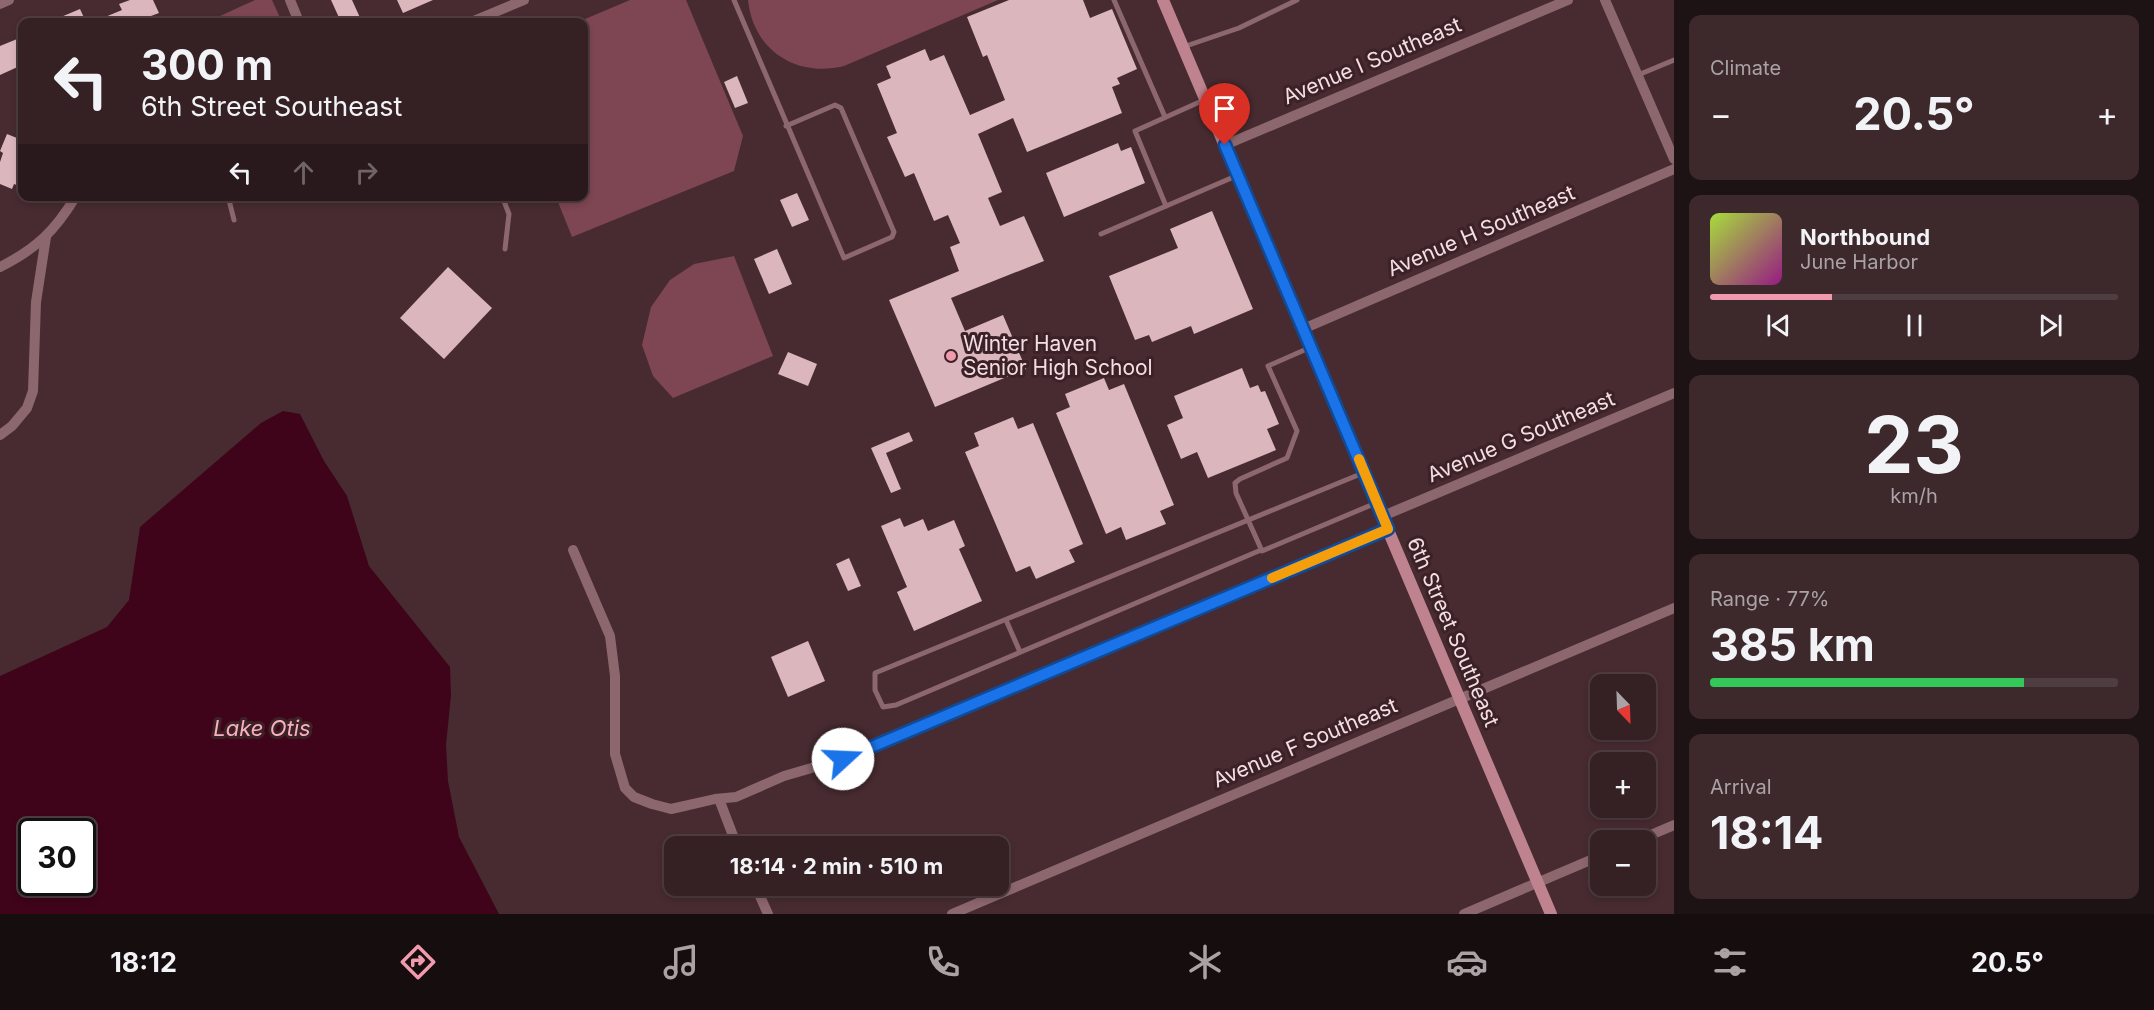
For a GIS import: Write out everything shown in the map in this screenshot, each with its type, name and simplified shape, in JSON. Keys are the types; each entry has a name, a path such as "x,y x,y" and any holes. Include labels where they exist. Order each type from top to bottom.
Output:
{"street":[{"path":"0,4 9,0"},
{"path":"290,0 297,18"},
{"path":"481,18 524,0"},
{"name":"6th Street Southeast","path":"1163,0 1551,914"},
{"name":"Avenue I Southeast","path":"1225,145 1568,0"},
{"path":"1605,0 1673,158"},
{"name":"Avenue H Southeast","path":"1303,329 1674,170"},
{"path":"0,267 28,253 46,237 72,201"},
{"path":"0,435 12,426 27,408 33,391 36,302 46,237"},
{"name":"Avenue G Southeast","path":"1383,516 1674,393"},
{"path":"573,550 610,636 615,676 615,754 625,788 634,797 671,809 736,797 783,776 853,756 1388,529"},
{"name":"Avenue F Southeast","path":"951,914 1674,608"},
{"path":"719,799 733,836"},
{"path":"1656,833 1674,825"},
{"path":"1464,914 1590,860"},
{"path":"759,896 768,914"}],"lane":[{"path":"734,0 786,126 844,258 892,237 894,232 841,108 836,105 786,126"},
{"path":"1114,0 1165,117"},
{"path":"1183,47 1239,28 1297,0"},
{"path":"1638,75 1674,60"},
{"path":"1166,206 1135,131 1205,99"},
{"path":"1101,234 1238,176"},
{"path":"229,201 234,220"},
{"path":"504,201 509,214 505,249"},
{"path":"1261,550 1236,494 1235,483 1287,458 1297,431 1268,366 1311,347"},
{"path":"1364,472 875,673 874,690 883,707 896,705 1377,502"},
{"path":"1006,620 1020,652"}],"shaded area":[{"path":"255,0 272,0 280,18 216,18"},
{"path":"630,0 686,0 743,136 734,171 572,237 558,201 588,201 587,18"},
{"path":"748,0 998,0 844,66 826,69 794,64 768,46 758,33"},
{"path":"734,256 773,356 673,398 653,376 642,345 651,307 670,280 694,264"}],"water":[{"name":"Lake Otis","path":"283,411 300,414 324,461 347,496 369,566 450,667 451,695 446,745 448,781 459,837 499,914 0,914 0,676 107,627 129,600 140,527 261,423"}],"building":[{"path":"130,0 153,0 159,13 146,18 103,18 122,10 119,4"},
{"path":"331,0 352,0 360,18 339,18"},
{"path":"397,0 433,0 403,13"},
{"path":"1009,0 1083,0 1090,18 1112,9 1137,69 1117,78 1120,84 1112,87 1122,113 1027,152 1013,118 978,134 1002,192 988,198 1000,226 1024,216 1044,261 951,298 965,331 1003,315 1026,369 935,407 889,300 959,271 950,247 960,243 948,215 934,221 914,173 905,177 887,137 897,133 877,84 891,78 886,66 925,49 930,61 944,55 970,115 1005,100 987,55 983,57 967,17"},
{"path":"80,9 84,18 59,18"},
{"path":"18,39 18,67 0,75 0,46"},
{"path":"737,76 748,103 735,108 724,82"},
{"path":"7,134 18,138 18,186 14,184 12,189 0,184 0,162 3,153 0,151"},
{"path":"1118,143 1121,151 1131,147 1145,183 1064,217 1046,173"},
{"path":"797,193 809,220 792,227 780,200"},
{"path":"1212,211 1253,309 1194,334 1191,326 1152,342 1149,335 1135,340 1109,276 1178,248 1170,229"},
{"path":"777,249 792,284 769,294 754,259"},
{"path":"448,267 492,308 444,359 400,318"},
{"path":"788,352 817,364 808,386 778,374"},
{"path":"1242,368 1250,388 1258,385 1261,392 1265,391 1279,424 1267,429 1276,450 1208,478 1197,452 1181,459 1167,425 1183,418 1174,396"},
{"path":"1104,378 1109,390 1124,384 1174,505 1160,511 1166,524 1126,540 1121,527 1106,534 1056,413 1070,407 1065,394"},
{"path":"1013,417 1018,429 1033,423 1083,544 1069,550 1075,562 1036,579 1030,566 1016,572 965,452 979,446 974,433"},
{"path":"909,432 913,441 886,453 901,489 891,493 871,448"},
{"path":"900,518 904,527 923,519 928,531 954,520 965,546 959,549 982,601 914,631 897,592 907,587 881,526"},
{"path":"849,558 861,586 848,591 836,564"},
{"path":"808,641 825,681 788,697 771,657"}],"slow traffic":[{"path":"1272,578 1388,529 1359,459"}],"place":[{"name":"Winter Haven Senior High School","path":"951,356"}],"route":[{"path":"843,759 891,741 1388,529 1225,145"}]}
